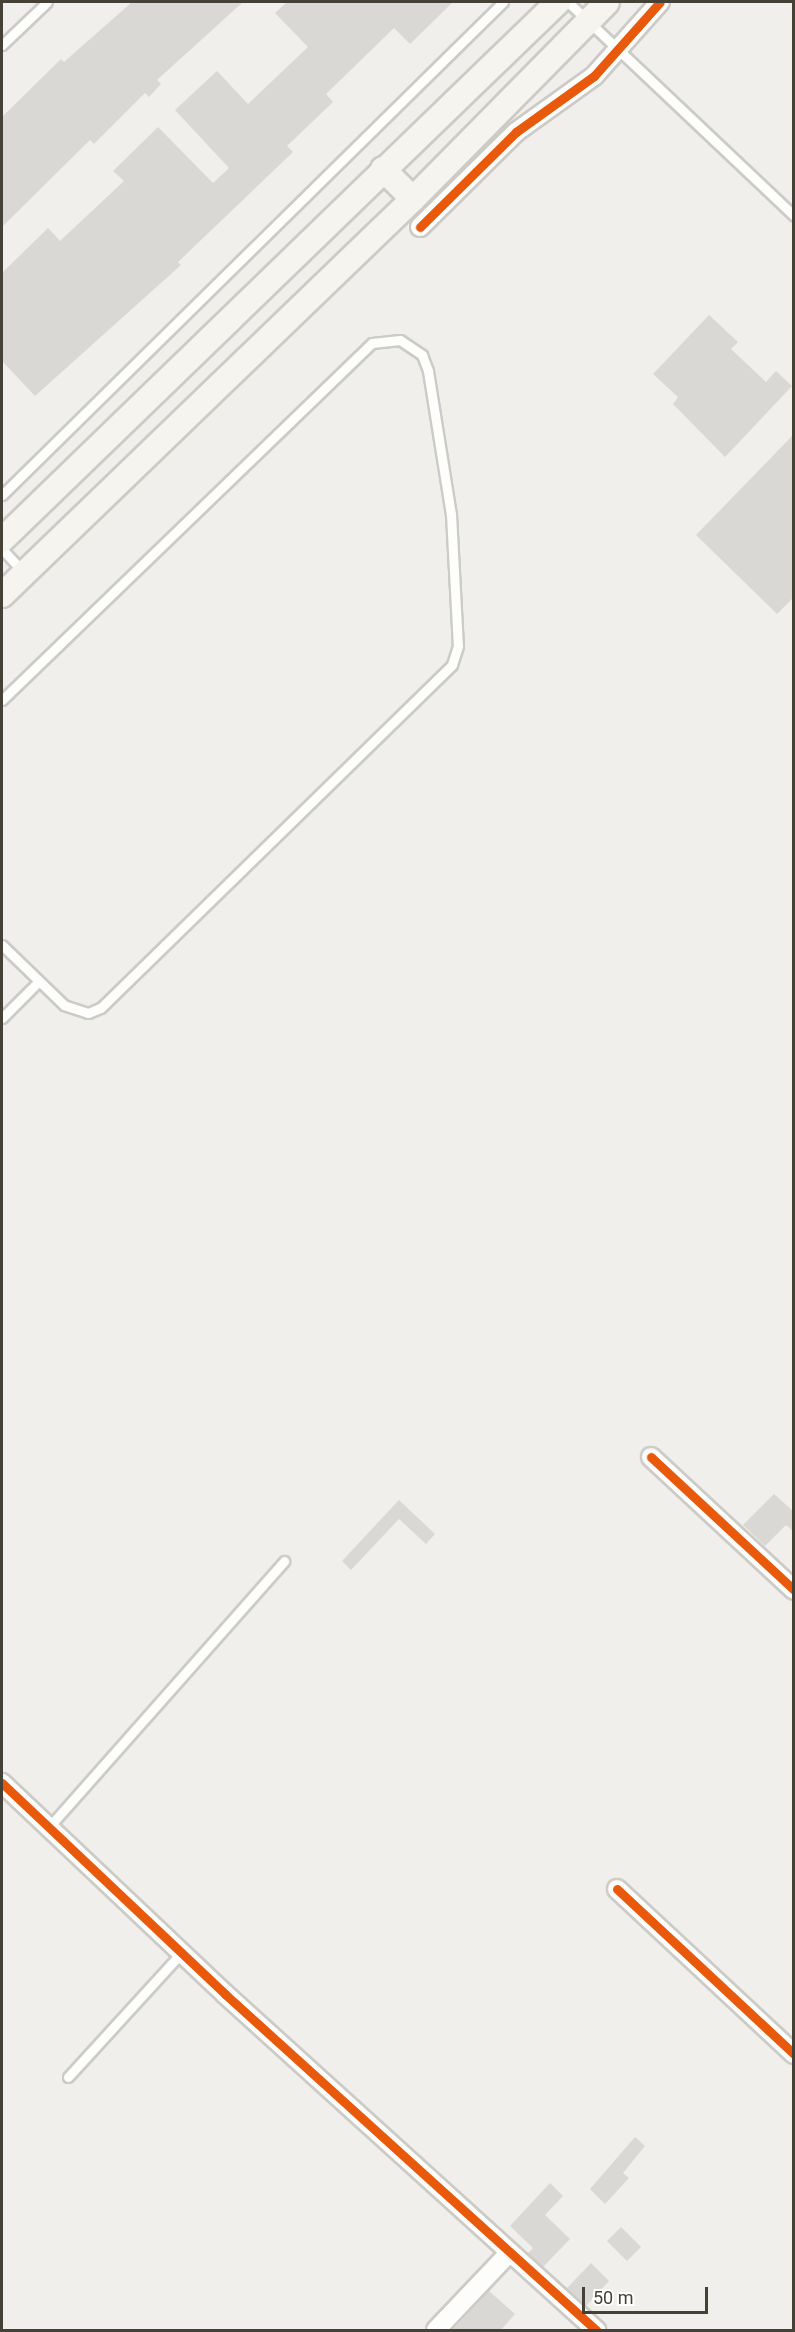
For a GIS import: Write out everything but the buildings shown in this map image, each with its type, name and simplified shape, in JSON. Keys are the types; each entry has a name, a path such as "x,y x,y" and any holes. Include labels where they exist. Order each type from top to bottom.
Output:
{"main road":[{"path":"2,540 558,2"},
{"path":"2,595 413,199 607,2"},
{"path":"383,169 413,199"}],"street":[{"path":"420,227 516,132 594,76 660,2"},
{"path":"651,1458 794,1590"},
{"path":"2,1783 508,2254 596,2331"},
{"path":"617,1888 794,2054"},
{"path":"436,2331 508,2254"}],"lane":[{"path":"2,45 47,2"},
{"path":"2,495 503,2"},
{"path":"568,2 794,216"},
{"path":"2,700 372,343 400,340 417,349 428,371 450,503 458,646 455,661 100,1008 88,1014 75,1011 38,983 2,945"},
{"path":"2,549 24,573"},
{"path":"2,1018 38,983"},
{"path":"49,1827 284,1561"},
{"path":"68,2077 182,1952"}],"cycle path":[{"path":"420,227 516,132 594,76 660,2"},
{"path":"651,1457 794,1590"},
{"path":"2,1783 225,1994 596,2330"},
{"path":"617,1889 794,2054"}]}
